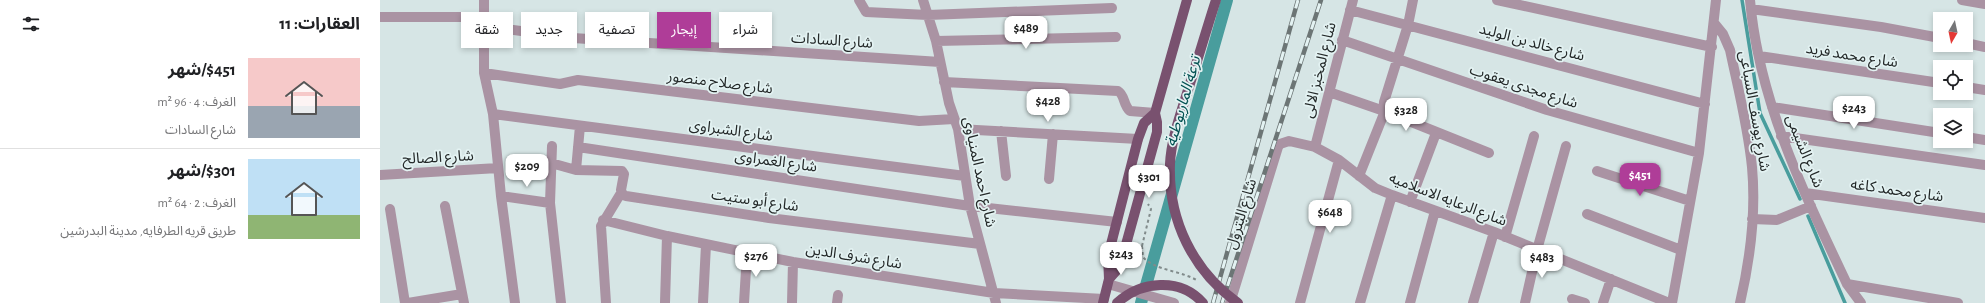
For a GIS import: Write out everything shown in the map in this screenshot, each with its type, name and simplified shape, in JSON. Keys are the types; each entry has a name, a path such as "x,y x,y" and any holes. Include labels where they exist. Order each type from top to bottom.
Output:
{"main road":[{"path":"1109,281 1117,270 1122,258 1157,132 1155,113 1187,0"},
{"path":"1216,0 1174,136 1170,164 1171,188 1178,225 1189,249 1202,269 1215,284 1238,303"},
{"path":"1103,301 1109,281 1108,256 1138,139 1144,123 1155,113"},
{"path":"1117,303 1137,289 1150,285 1164,284 1189,292 1203,303"}],"street":[{"path":"484,0 484,12"},
{"path":"859,0 862,8 866,12 928,15 1112,8"},
{"name":"شارع احمد المنياوى","path":"923,0 936,41 944,82 956,124 970,206 995,298"},
{"path":"1359,176 1384,111 1384,102 1408,25 1413,0"},
{"path":"1497,0 1712,47"},
{"path":"1670,303 1699,153 1712,47 1714,0"},
{"path":"1962,0 1985,4"},
{"name":"شارع خالد بن الوليد","path":"1352,5 1408,25 1705,104"},
{"name":"شارع المخبز الالى","path":"1315,147 1352,5"},
{"path":"1750,5 1933,37"},
{"name":"شارع الشيمى","path":"1750,5 1759,56 1781,136 1805,193 1847,284 1861,303"},
{"name":"شارع السادات","path":"380,17 461,21"},
{"name":"شارع يوسف السباعى","path":"1714,24 1723,34 1730,50 1752,167 1752,219 1746,274 1740,303"},
{"name":"شارع السادات","path":"513,27 572,38 940,62"},
{"path":"936,41 1116,37"},
{"name":"شارع مجدى يعقوب","path":"1342,40 1547,110 1699,153"},
{"path":"1973,44 1985,47"},
{"path":"484,48 484,74 493,114 501,196 515,303"},
{"name":"شارع محمد فريد","path":"1759,56 1933,83"},
{"name":"شارع صلاح منصور","path":"484,74 560,84 578,80 919,121 956,124 1000,131 1138,139"},
{"path":"944,82 1118,91 1122,94 1126,106 1130,111 1155,113"},
{"path":"1973,89 1985,90"},
{"path":"1329,92 1384,111 1489,153"},
{"path":"1772,107 1933,132"},
{"name":"شارع الشبراوى","path":"493,114 965,176"},
{"path":"576,170 580,126"},
{"path":"1000,131 1006,176"},
{"path":"1410,202 1436,133"},
{"path":"1049,179 1053,134"},
{"path":"1505,237 1534,136"},
{"path":"1781,136 1985,165"},
{"path":"1973,138 1985,140"},
{"name":"شارع الرعايه الاسلاميه","path":"1289,141 1315,147 1339,160 1375,188 1392,196 1494,232 1670,303"},
{"name":"شارع البترول","path":"1230,303 1278,147 1280,144 1289,141"},
{"path":"552,146 550,163 550,203 561,303"},
{"path":"1525,303 1537,250 1566,146"},
{"name":"شارع الغمراوى","path":"578,147 970,206 1117,222"},
{"path":"1300,303 1339,160"},
{"path":"550,163 576,170 622,171 624,174 621,193 603,220 601,234 606,303"},
{"name":"شارع الصالح","path":"380,176 498,168"},
{"path":"1597,171 1690,201"},
{"name":"شارع أبو ستيت","path":"621,193 632,197 769,218 980,244"},
{"name":"شارع محمد كاغه","path":"1805,193 1985,218"},
{"path":"501,196 550,203"},
{"path":"1360,303 1392,196"},
{"path":"408,303 463,299 445,206"},
{"path":"1752,219 1778,220 1811,206"},
{"path":"390,209 405,303"},
{"path":"1410,303 1435,211"},
{"path":"1586,214 1681,250"},
{"name":"شارع شرف الدين","path":"603,220 706,245 995,298 1103,301"},
{"path":"1473,303 1494,232"},
{"path":"665,303 667,236"},
{"path":"703,303 706,245"},
{"path":"744,303 747,253"},
{"path":"792,303 793,262"},
{"path":"1603,303 1611,280"},
{"path":"1109,281 1174,303"},
{"path":"1847,284 1958,303"},
{"path":"1572,299 1585,303"}],"path":[{"path":"1137,202 1151,206 1142,246 1143,257 1150,263 1182,273 1204,285"}],"waterway":[{"name":"ترعة الماريوطية","path":"1141,303 1227,0"},
{"path":"1742,0 1760,113 1800,199"},
{"path":"1808,216 1845,303"}],"railway":[{"path":"1213,303 1298,0"},
{"path":"1222,303 1321,0"}]}
